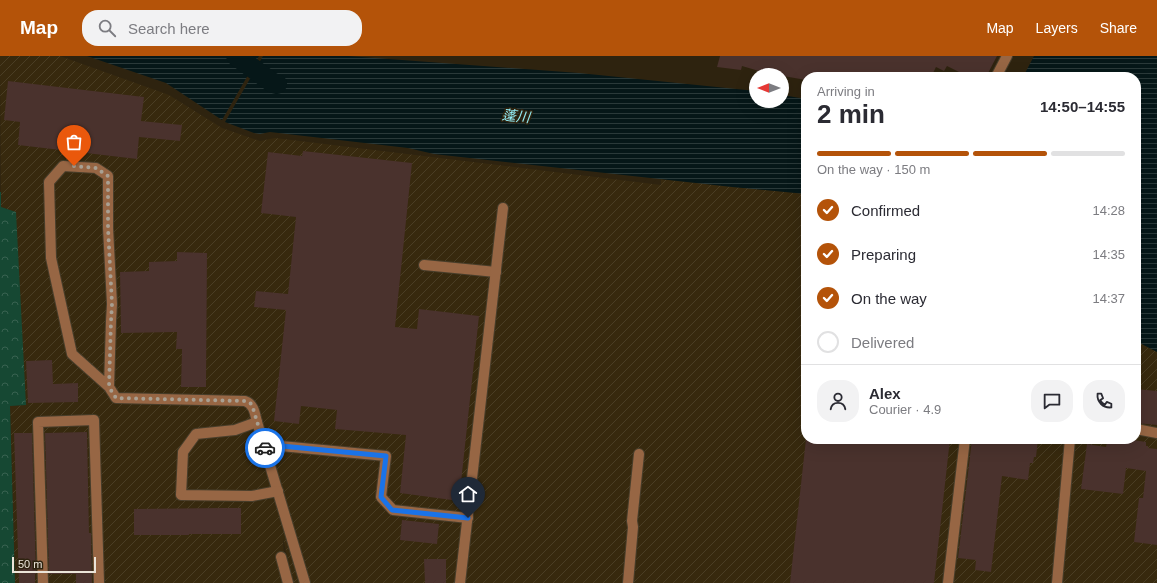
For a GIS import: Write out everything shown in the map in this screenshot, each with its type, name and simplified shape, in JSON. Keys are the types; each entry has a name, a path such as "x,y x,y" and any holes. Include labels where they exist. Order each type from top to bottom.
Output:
{"lane":[{"path":"999,72 1007,56"},
{"path":"109,387 112,304 108,228 108,176 96,168 63,166 49,182 50,258 72,354 109,387 116,398 245,401 250,403 252,405 266,450 305,583"},
{"path":"460,583 503,208"},
{"path":"424,265 496,272"},
{"path":"43,583 38,422 94,420 99,583"},
{"path":"257,422 235,430 196,434 183,452 181,495 252,496 278,491"},
{"path":"1141,429 1157,433"},
{"path":"948,583 964,444"},
{"path":"1057,583 1070,444"},
{"path":"266,450 281,446 386,456 381,497 392,510 468,518"},
{"path":"628,583 634,527 632,521 639,454"},
{"path":"281,556 288,583"}],"shaded area":[{"path":"0,56 60,56 169,95 222,128 260,141 275,138 661,185 661,179 801,193 801,444 1141,444 1141,344 1157,352 1157,583 293,583 283,538 285,583 15,583 10,406 26,405 1,207"}],"green space":[{"path":"0,192 1,207 16,212 26,405 10,406 15,583 0,583"}],"water":[{"path":"87,56 259,56 222,120 166,83"},
{"path":"263,56 348,56 579,73 749,90 749,108 789,108 789,96 801,98 801,194 434,154 408,148 270,132 260,134 225,122"},
{"path":"1034,56 1157,56 1157,352 1141,344 1141,72 1026,72"}],"building":[{"path":"720,56 997,56 989,72 959,72 947,66 944,71 936,67 934,72 801,72 801,79 789,77 789,68 749,68 742,66 741,70 717,67"},
{"path":"8,81 144,97 141,121 182,125 180,141 139,137 137,159 18,145 20,122 4,120"},
{"path":"303,151 412,163 395,327 417,329 419,309 479,316 459,501 400,493 406,435 335,429 337,410 301,406 299,424 274,421 286,310 254,307 256,291 288,294 296,217 261,213 268,152 302,156"},
{"path":"177,252 207,253 206,387 181,387 182,349 176,349 177,332 121,333 120,272 149,271 149,262 177,261"},
{"path":"52,360 53,384 78,383 78,402 28,403 26,361"},
{"path":"1141,389 1157,391 1157,425 1141,423"},
{"path":"87,432 89,533 91,533 92,583 76,583 76,574 49,574 45,433"},
{"path":"14,433 32,433 35,583 19,583"},
{"path":"1141,441 1146,442 1146,446 1148,446 1148,448 1157,449 1157,545 1134,542 1139,498 1143,498 1146,471 1126,468 1123,494 1081,489 1087,444 1106,447 1107,444 1141,444"},
{"path":"805,444 949,444 934,583 790,583"},
{"path":"971,444 1037,444 1036,457 1034,457 1033,463 1030,463 1028,480 1002,476 991,572 975,570 976,560 958,558"},
{"path":"241,508 241,534 134,535 134,509"},
{"path":"402,520 439,524 437,544 400,540"},
{"path":"424,559 446,559 446,583 425,583"}],"waterway":[{"name":"蓬川","path":"236,56 273,83 277,84"}],"way so far":[{"path":"74,166 96,168 108,176 108,228 111,262 112,304 109,387 116,398 245,401 252,405 265,448"}],"route":[{"path":"265,448 266,450 281,446 386,456 381,497 392,510 468,518"}]}
